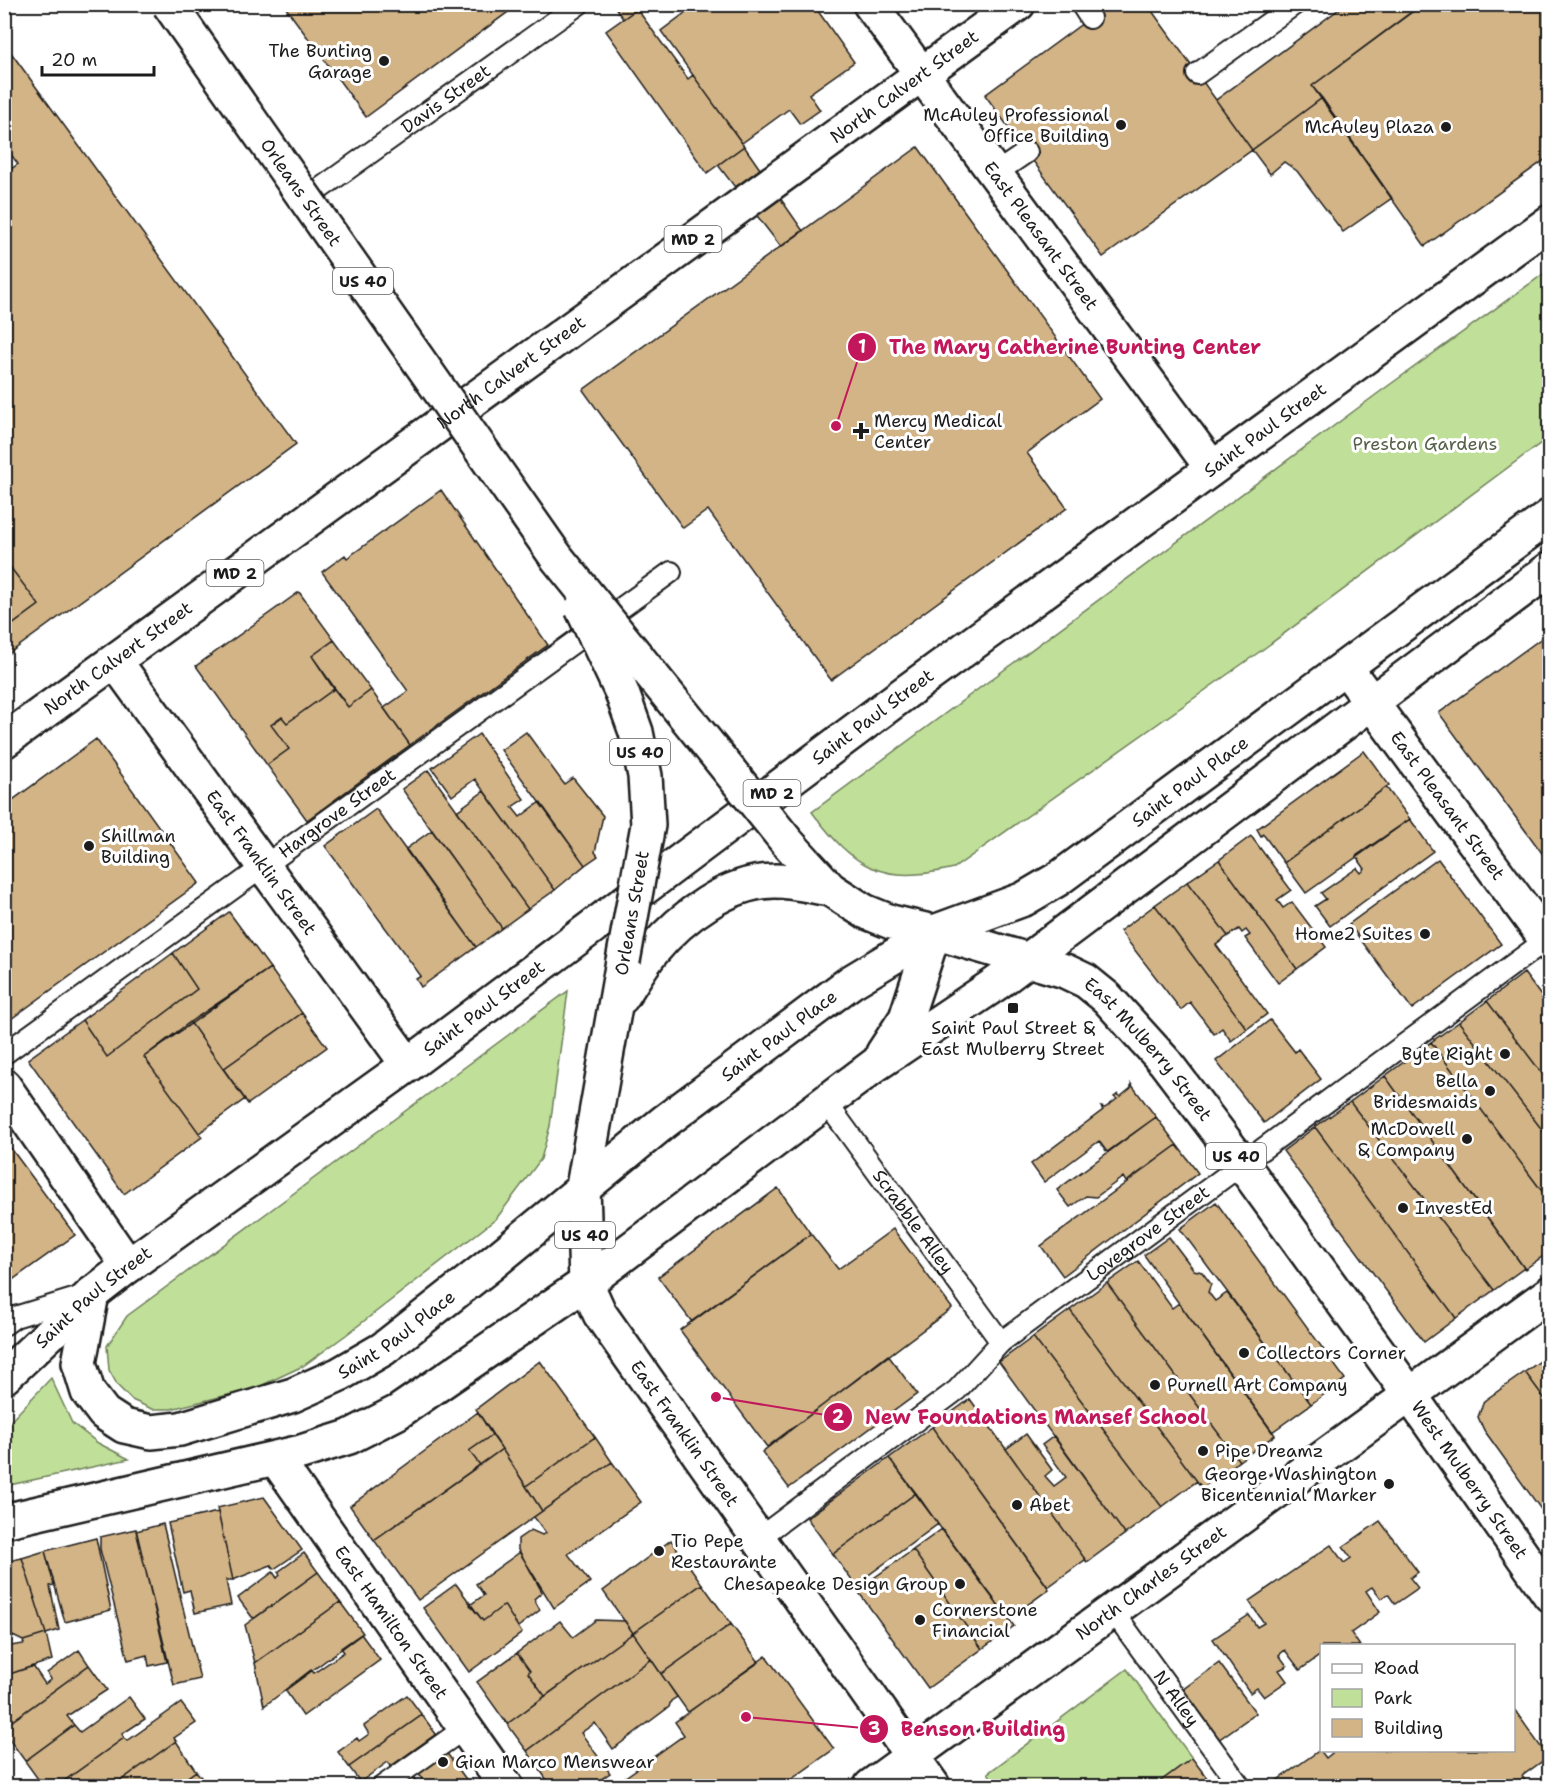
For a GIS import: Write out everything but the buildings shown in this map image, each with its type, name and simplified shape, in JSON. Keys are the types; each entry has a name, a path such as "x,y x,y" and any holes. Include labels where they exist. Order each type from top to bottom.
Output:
{"main road":[{"name":"Orleans Street","path":"169,4 558,558 787,842 830,888 864,911 891,922 934,932"},
{"path":"185,4 314,193 465,405"},
{"name":"East Pleasant Street","path":"870,4 1212,468"},
{"name":"North Calvert Street","path":"4,741 1018,4"},
{"name":"Saint Paul Street","path":"4,1377 92,1294 128,1266 408,1065 893,702 1550,222"},
{"name":"Saint Paul Place","path":"92,1294 79,1363 88,1392 104,1413 124,1426 151,1432 180,1429 293,1395 340,1374 383,1349 490,1265 664,1122 851,982 934,932 1024,899 1058,879 1550,516"},
{"name":"Orleans Street","path":"558,558 622,693 636,732 645,777 648,825 583,1187 586,1283"},
{"path":"4,1521 276,1459 349,1437 398,1412 586,1283 875,1065 997,983 1550,569"},
{"name":"East Franklin Street","path":"115,661 408,1065"},
{"name":"East Pleasant Street","path":"1346,668 1548,942"},
{"path":"615,1008 652,951 681,922 716,898 741,887 774,881 830,888"},
{"path":"875,1065 906,1018 934,932"},
{"name":"East Mulberry Street","path":"934,932 1027,959 1086,981 1107,998 1165,1062 1410,1395"},
{"path":"4,1086 128,1266"},
{"name":"East Franklin Street","path":"586,1283 600,1314 912,1757"},
{"name":"North Charles Street","path":"871,1786 1550,1293"},
{"name":"West Mulberry Street","path":"1410,1395 1550,1595"},
{"name":"East Hamilton Street","path":"276,1459 506,1786"},
{"name":"US 40","path":"912,1757 933,1786"}],"lane":[{"name":"Davis Street","path":"314,193 579,4"},
{"path":"1197,74 1295,4"},
{"path":"995,174 1027,152"},
{"name":"Hargrove Street","path":"4,1054 671,572"},
{"name":"Lovegrove Street","path":"759,1538 957,1390 1001,1342 1548,942"},
{"name":"Scrabble Alley","path":"826,1102 1001,1342"},
{"path":"4,1325 15,1317 92,1294"},
{"name":"N Alley","path":"1113,1611 1240,1786"},
{"path":"383,1786 465,1728"}],"green space":[{"name":"Preston Gardens","path":"1549,270 1549,437 1262,650 954,868 907,874 889,873 872,868 842,847 812,812 1381,391"},
{"path":"568,991 550,1126 541,1159 496,1219 303,1366 256,1388 171,1409 152,1409 132,1400 118,1386 109,1370 107,1346 127,1316"},
{"path":"51,1378 72,1423 98,1443 129,1459 5,1486 5,1427"},
{"path":"1127,1669 1192,1758 1154,1786 998,1786 988,1773"}],"place":[{"name":"The Bunting Garage","path":"384,61"},
{"name":"McAuley Professional Office Building","path":"1121,125"},
{"name":"McAuley Plaza","path":"1446,127"},
{"name":"The Mary Catherine Bunting Center","path":"836,426"},
{"name":"Mercy Medical Center","path":"861,431"},
{"name":"Shillman Building","path":"89,846"},
{"name":"Home2 Suites","path":"1425,934"},
{"name":"Saint Paul Street & East Mulberry Street","path":"1013,1008"},
{"name":"Byte Right","path":"1505,1054"},
{"name":"Bella Bridesmaids","path":"1490,1091"},
{"name":"McDowell & Company","path":"1467,1139"},
{"name":"InvestEd","path":"1403,1208"},
{"name":"Collectors Corner","path":"1244,1353"},
{"name":"Purnell Art Company","path":"1155,1385"},
{"name":"New Foundations Mansef School","path":"716,1397"},
{"name":"Pipe Dreamz","path":"1203,1451"},
{"name":"George Washington Bicentennial Marker","path":"1389,1484"},
{"name":"Abet","path":"1017,1505"},
{"name":"Tio Pepe Restaurante","path":"659,1551"},
{"name":"Chesapeake Design Group","path":"960,1584"},
{"name":"Cornerstone Financial","path":"920,1620"},
{"name":"Benson Building","path":"746,1717"},
{"name":"Gian Marco Menswear","path":"443,1762"}]}
